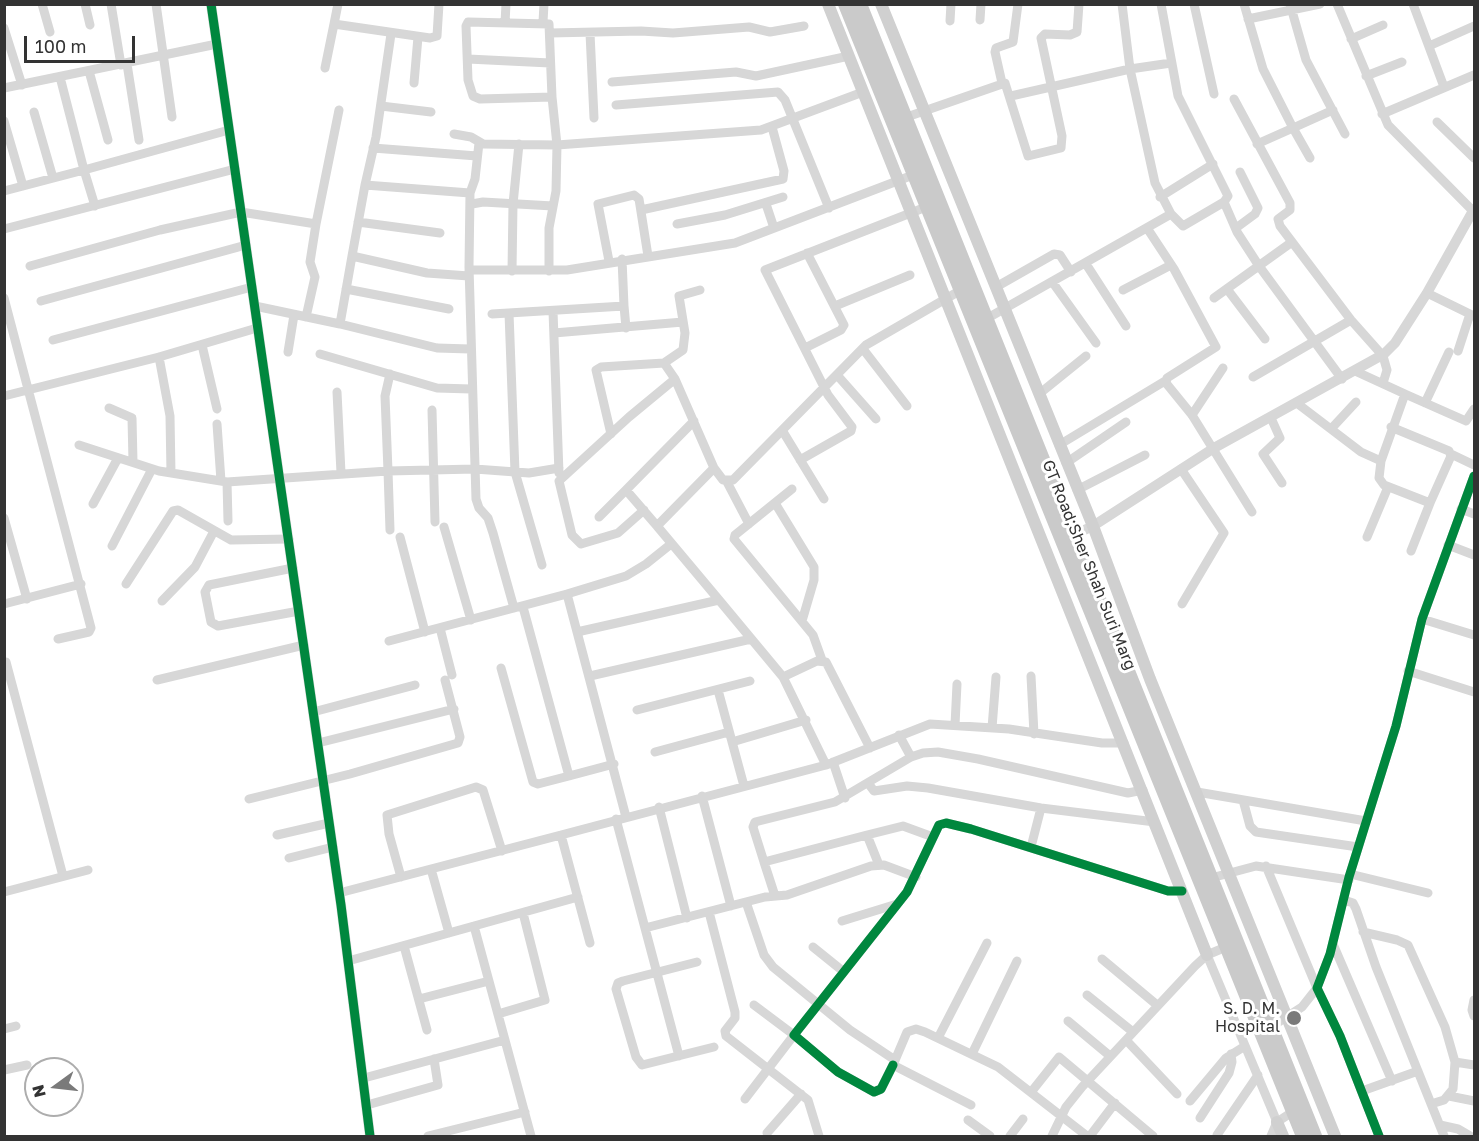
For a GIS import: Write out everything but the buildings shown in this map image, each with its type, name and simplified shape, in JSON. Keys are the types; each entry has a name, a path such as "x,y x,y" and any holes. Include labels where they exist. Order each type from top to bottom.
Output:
{"main road":[{"path":"828,4 910,214 1143,790 1207,956"},
{"name":"GT Road;Sher Shah Suri Marg","path":"845,4 899,120 986,320 1067,538 1226,947 1298,1108 1315,1137"},
{"name":"GT Road;Sher Shah Suri Marg","path":"860,4 899,120 914,175 1211,878 1271,1028 1298,1108 1303,1137"},
{"path":"881,4 1093,526 1150,680 1230,872 1335,1137"},
{"path":"1276,1122 1283,1137"}],"street":[{"path":"42,4 50,32"},
{"path":"85,4 90,25"},
{"path":"111,4 139,140"},
{"path":"156,4 172,117"},
{"path":"211,4 333,847 370,1137"},
{"path":"325,68 338,4"},
{"path":"334,24 391,34 434,38 437,36 439,4"},
{"path":"505,23 506,4"},
{"path":"543,22 544,4"},
{"path":"950,21 951,4"},
{"path":"980,20 981,4"},
{"path":"1002,83 995,50 1012,42 1018,4"},
{"path":"899,120 1002,83 1007,85 1011,96 1025,152 1031,157 1063,146 1041,38 1051,33 1077,32 1079,4"},
{"path":"1122,4 1130,69 1155,183 1160,197 1171,214 1183,226 1224,202 1228,193 1178,96 1161,4"},
{"path":"1194,4 1214,94"},
{"path":"1244,4 1263,69 1310,158"},
{"path":"1248,19 1291,8 1320,4"},
{"path":"1067,538 1093,526 1214,448 1383,356 1395,343 1427,293 1474,210 1394,134 1382,114 1337,4"},
{"path":"1413,4 1444,87"},
{"path":"1291,8 1306,60 1345,134"},
{"path":"549,271 549,228 557,183 557,145 552,97 549,24 543,22 467,22 469,87 476,98 552,97"},
{"path":"1351,39 1383,24"},
{"path":"550,33 641,31 673,33 748,27 770,32 804,26"},
{"path":"1429,46 1474,26"},
{"path":"4,28 7,45 22,85"},
{"path":"590,33 594,118"},
{"path":"340,324 381,106 391,34"},
{"path":"414,83 418,37"},
{"path":"4,88 217,44"},
{"path":"612,82 736,72 756,76 849,56"},
{"path":"468,60 550,63"},
{"path":"1366,76 1402,62"},
{"path":"1011,96 1130,69 1171,63"},
{"path":"89,71 108,140"},
{"path":"1382,114 1474,75"},
{"path":"60,77 84,170 96,206"},
{"path":"616,105 775,91 783,96 829,208"},
{"path":"454,134 471,137 479,143 557,145 772,127 863,92"},
{"path":"1234,99 1291,205 1290,210 1278,221 1351,320 1383,356 1387,370 1383,383"},
{"path":"381,106 431,112"},
{"path":"306,317 315,278 310,262 316,224 339,110"},
{"path":"1257,144 1333,110"},
{"path":"34,112 53,178"},
{"path":"4,121 23,186"},
{"path":"1437,122 1474,158"},
{"path":"641,210 783,179 785,174 772,127"},
{"path":"4,191 229,130"},
{"path":"479,143 475,179 470,194 472,204 470,349 477,503 491,525 569,776"},
{"path":"512,271 513,204 519,144"},
{"path":"373,148 477,156"},
{"path":"1160,197 1213,164"},
{"path":"4,229 96,206 158,187 235,169"},
{"path":"1236,228 1258,208 1240,172"},
{"path":"352,256 427,273 549,271 735,243 914,175"},
{"path":"365,184 470,194"},
{"path":"609,261 598,204 636,195 641,210 648,256"},
{"path":"677,224 766,204 783,197"},
{"path":"1224,202 1236,228 1259,266 1317,341 1342,379"},
{"path":"472,204 553,206"},
{"path":"766,204 774,228"},
{"path":"800,460 852,431 851,424 825,387 765,271 927,207"},
{"path":"30,266 160,230 241,212 316,224"},
{"path":"986,320 1171,214"},
{"path":"358,222 440,233"},
{"path":"1059,445 1165,381 1216,347 1147,228"},
{"path":"1214,298 1292,242"},
{"path":"41,301 246,245"},
{"path":"805,348 843,329 843,323 835,306 807,253"},
{"path":"996,287 1056,253 1071,273"},
{"path":"622,259 626,328"},
{"path":"1086,264 1126,326"},
{"path":"1123,290 1171,266"},
{"path":"835,306 910,275"},
{"path":"1053,283 1096,343"},
{"path":"53,340 252,287"},
{"path":"346,289 449,309"},
{"path":"1227,289 1265,339"},
{"path":"611,434 596,376 597,369 664,363 684,348 679,296 700,290"},
{"path":"727,482 736,477 872,340 961,290"},
{"path":"1425,403 1472,315 1427,293"},
{"path":"4,298 81,584 91,630 58,639"},
{"path":"255,306 437,348 470,349"},
{"path":"492,314 624,306"},
{"path":"553,311 561,495 572,535 582,544 618,533 644,510"},
{"path":"509,313 515,472 542,565"},
{"path":"288,352 294,315"},
{"path":"1254,377 1351,320"},
{"path":"554,333 683,322"},
{"path":"4,396 159,357 257,328"},
{"path":"202,345 217,409"},
{"path":"863,349 908,406"},
{"path":"320,354 436,388 471,389"},
{"path":"1039,394 1086,356"},
{"path":"159,357 170,416 171,473"},
{"path":"664,363 675,380 714,468 727,482 749,524"},
{"path":"1192,415 1223,368"},
{"path":"1355,371 1466,421 1474,409"},
{"path":"390,374 385,396 390,530"},
{"path":"837,375 876,419"},
{"path":"560,479 675,380"},
{"path":"1165,381 1214,448 1252,512"},
{"path":"337,392 341,473"},
{"path":"1405,394 1391,427 1381,461 1379,478 1389,487 1430,503"},
{"path":"1331,429 1356,402"},
{"path":"1298,404 1361,452 1381,461"},
{"path":"109,408 132,418 133,462"},
{"path":"432,410 435,522"},
{"path":"1271,418 1280,438 1263,454 1282,483"},
{"path":"599,517 694,421"},
{"path":"1066,463 1126,422"},
{"path":"217,424 228,521"},
{"path":"1391,427 1474,465"},
{"path":"782,430 824,499"},
{"path":"79,445 152,469 224,482 388,471 475,469 529,473 559,468"},
{"path":"1411,551 1451,454"},
{"path":"1077,490 1145,455"},
{"path":"93,504 118,458"},
{"path":"657,526 714,468"},
{"path":"112,546 152,469"},
{"path":"1181,469 1224,533 1182,604"},
{"path":"1271,1028 1302,1007 1317,988 1333,944 1349,877 1396,726 1422,619 1474,476"},
{"path":"1367,537 1389,487"},
{"path":"792,489 735,535 735,542 816,640 822,660 827,664 870,748"},
{"path":"626,490 783,677 845,798"},
{"path":"775,503 814,567 814,580 802,621"},
{"path":"1461,509 1474,514"},
{"path":"126,584 173,510 178,510 235,541 289,539"},
{"path":"4,518 27,598"},
{"path":"444,527 471,620"},
{"path":"162,601 188,575 214,531"},
{"path":"400,537 425,632"},
{"path":"389,641 626,576 671,544"},
{"path":"1448,545 1474,555"},
{"path":"293,568 209,585 205,592 212,622 218,626 299,611"},
{"path":"4,604 81,584"},
{"path":"567,594 614,765 621,818 645,928 678,1056"},
{"path":"578,632 719,600"},
{"path":"1422,619 1474,635"},
{"path":"249,799 458,743 461,740 440,628"},
{"path":"590,676 751,639"},
{"path":"157,680 304,645"},
{"path":"783,677 822,660"},
{"path":"6,662 63,876"},
{"path":"501,668 533,782 538,784 614,765"},
{"path":"1408,671 1474,692"},
{"path":"1031,676 1034,734"},
{"path":"992,728 996,677"},
{"path":"637,710 750,681"},
{"path":"955,725 957,684"},
{"path":"313,712 415,685"},
{"path":"718,690 744,786"},
{"path":"318,743 454,709"},
{"path":"655,752 806,720"},
{"path":"339,893 829,763 926,724 992,728 1093,743 1124,743"},
{"path":"899,735 911,757"},
{"path":"775,896 753,827 755,822 825,806 845,798 911,757 938,752 1049,774 1128,793 1143,790"},
{"path":"868,783 874,791 907,786 928,788 1041,808 1155,822"},
{"path":"401,877 389,834 387,815 476,787 481,787 483,790 502,851"},
{"path":"1197,792 1366,821"},
{"path":"702,796 731,906"},
{"path":"1243,800 1250,826 1256,832 1358,847"},
{"path":"659,807 687,918"},
{"path":"1031,848 1041,808"},
{"path":"745,1099 897,904 916,877 939,825 946,823 1168,891 1182,891"},
{"path":"277,835 329,824"},
{"path":"764,862 903,826 933,837"},
{"path":"561,835 590,943"},
{"path":"867,835 879,864"},
{"path":"289,858 333,847"},
{"path":"645,928 746,902 787,896 879,864 916,877"},
{"path":"1211,878 1246,867 1266,866 1349,877 1428,893"},
{"path":"1266,866 1362,1091 1379,1137"},
{"path":"431,869 449,933"},
{"path":"4,892 88,870"},
{"path":"348,961 578,897"},
{"path":"1344,900 1354,904 1444,1137"},
{"path":"746,902 768,961 782,977 894,1062 971,1105"},
{"path":"842,921 897,904"},
{"path":"709,912 735,1012 735,1018 726,1030 726,1035 810,1103 819,1137"},
{"path":"498,1014 545,1000 523,913"},
{"path":"474,926 531,1137"},
{"path":"1363,932 1408,945 1445,1027 1455,1062 1453,1089 1449,1096"},
{"path":"938,1038 987,943"},
{"path":"1333,944 1392,1081"},
{"path":"404,946 427,1030"},
{"path":"813,947 844,972"},
{"path":"1052,1137 1070,1101 1088,1080 1157,1005 1207,956 1226,947"},
{"path":"1207,956 1276,1122"},
{"path":"1102,959 1157,1005"},
{"path":"972,1054 1017,961"},
{"path":"697,962 623,981 618,983 616,989 639,1063 647,1064 714,1047"},
{"path":"419,999 489,981"},
{"path":"1087,995 1133,1032"},
{"path":"1474,1000 1474,1016"},
{"path":"754,1005 838,1072 874,1092 881,1089 909,1030 915,1029 998,1067 1089,1137 1116,1103"},
{"path":"1068,1021 1110,1056"},
{"path":"4,1029 16,1026"},
{"path":"364,1078 505,1040"},
{"path":"1126,1040 1177,1094"},
{"path":"1190,1101 1231,1054 1245,1046"},
{"path":"1200,1118 1229,1073 1232,1062 1231,1054"},
{"path":"1032,1091 1059,1057 1116,1103 1153,1137"},
{"path":"367,1106 438,1085 434,1059"},
{"path":"1455,1062 1474,1065"},
{"path":"4,1070 24,1066"},
{"path":"1362,1091 1418,1071"},
{"path":"1216,1135 1258,1075"},
{"path":"767,1133 801,1094"},
{"path":"1431,1104 1449,1096 1474,1101"},
{"path":"1271,1137 1276,1122 1298,1108"},
{"path":"428,1137 525,1112"},
{"path":"1010,1137 1023,1119"},
{"path":"968,1120 990,1137"},
{"path":"1440,1125 1458,1129 1470,1137"},
{"path":"1136,1137 1142,1128"}],"cycle path":[{"path":"211,4 341,905 370,1136"},
{"path":"1379,1136 1340,1036 1317,988 1330,954 1349,877 1396,726 1422,619 1474,476"},
{"path":"893,1065 881,1089 874,1092 838,1072 794,1035 907,892 939,825 946,823 971,829 1168,891 1182,891"}],"place":[{"name":"S. D. M. Hospital","path":"1294,1018"}]}
